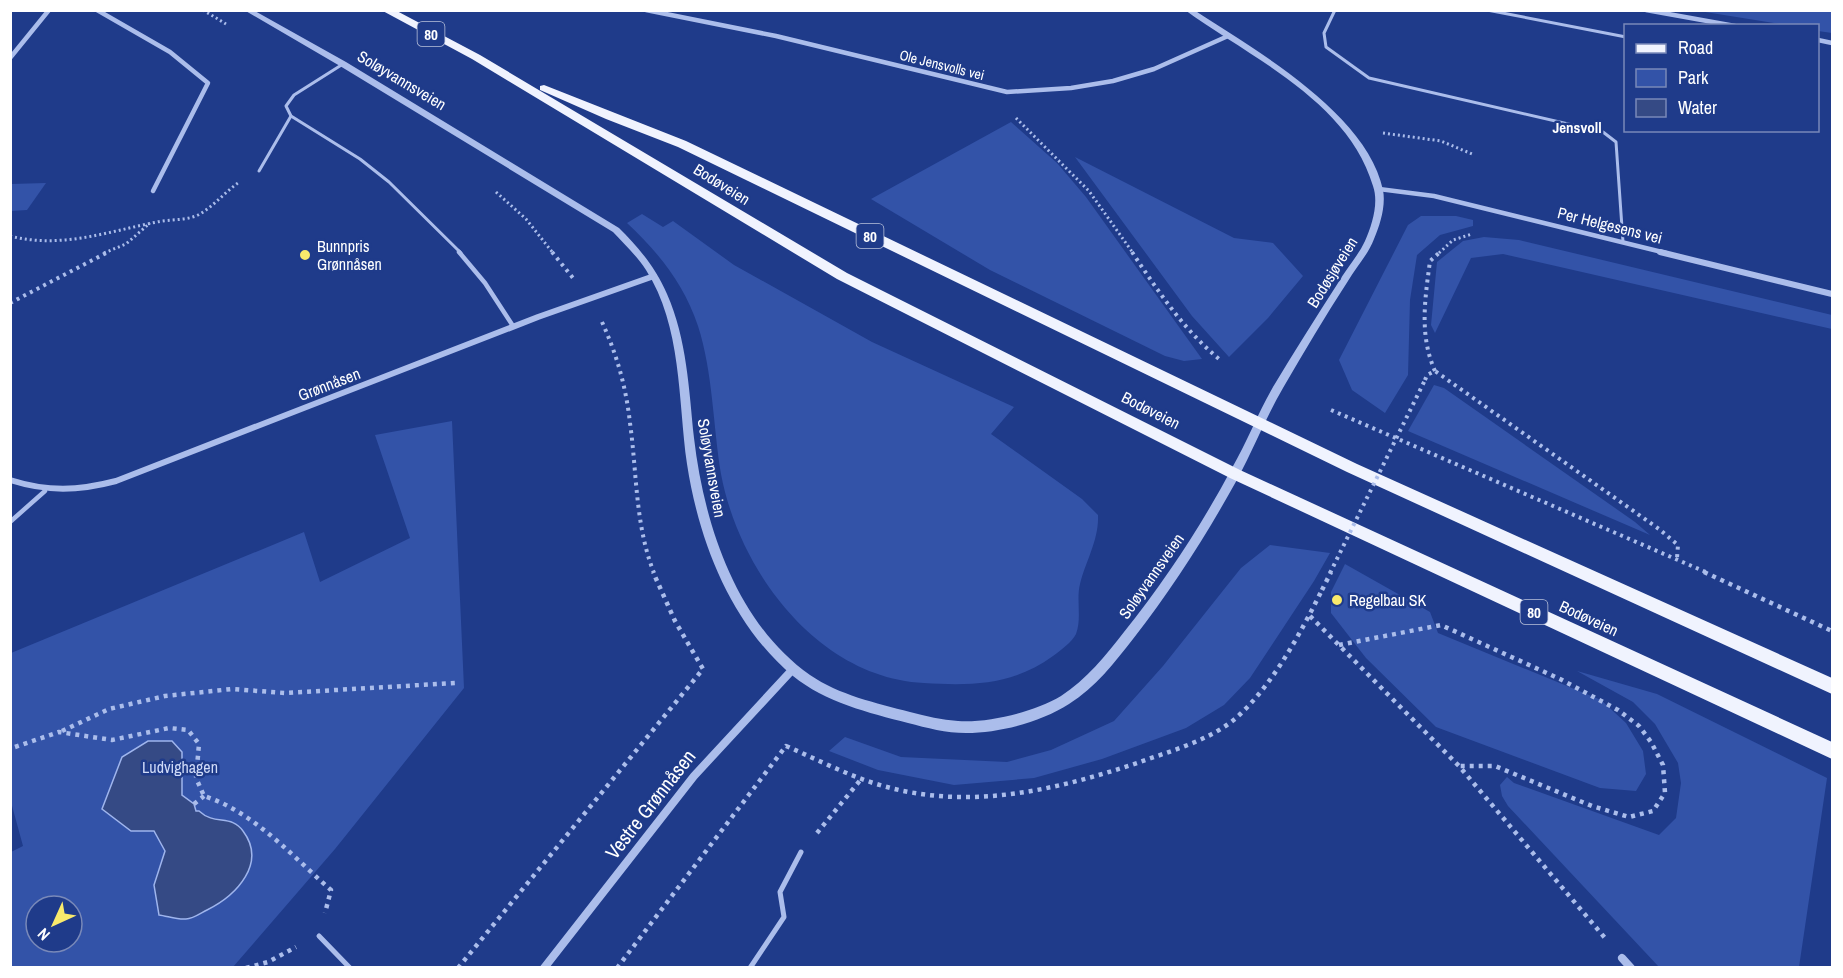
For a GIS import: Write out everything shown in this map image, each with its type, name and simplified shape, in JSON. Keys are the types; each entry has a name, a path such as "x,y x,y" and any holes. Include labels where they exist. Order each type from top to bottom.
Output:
{"main road":[{"name":"Bodøveien","path":"386,10 476,57 842,276 1235,474 1833,751"},
{"name":"Bodøveien","path":"476,57 610,117 682,144 1260,423 1833,686"}],"street":[{"path":"10,58 49,10"},
{"path":"97,10 139,33 208,83 153,191"},
{"name":"Soløyvannsveien","path":"247,10 343,64 616,230 640,254 654,276 675,328 693,471 706,527 724,573 754,626 793,669 819,689 914,719 966,727 1010,719 1056,705 1092,679 1137,625 1201,532 1235,474"},
{"name":"Ole Jensvolls vei","path":"646,10 776,36 1007,92 1028,93 1097,84 1172,61 1228,36"},
{"name":"Bodøsjøveien","path":"1188,10 1319,102 1346,128 1370,166 1379,189 1380,202 1371,239 1282,382 1235,474"},
{"path":"1646,10 1724,24"},
{"name":"Per Helgesens vei","path":"1379,189 1434,196 1833,294"},
{"name":"Grønnåsen","path":"10,480 45,491 76,491 127,477 513,326 654,276"},
{"name":"Vestre Grønnåsen","path":"543,968 700,766 793,669"},
{"path":"1622,958 1631,968"}],"lane":[{"path":"1335,10 1324,33 1326,47 1369,78 1603,132 1616,142 1622,198 1623,242"},
{"path":"1487,10 1624,37"},
{"path":"343,64 294,95 286,106 291,116 369,166 424,213 478,276 513,326"},
{"path":"259,171 291,116"},
{"path":"10,522 45,491"},
{"path":"750,968 784,917 780,892 801,852"},
{"path":"319,936 350,968"}],"path":[{"path":"1007,92 1006,104 1011,113 1078,177 1109,216 1156,288 1207,350 1219,359"},
{"path":"1380,132 1435,141 1472,154"},
{"path":"10,236 25,241 90,238 151,223 196,216 206,211 223,192 259,171"},
{"path":"10,303 95,257 126,244 151,223"},
{"path":"1481,231 1452,240 1430,261 1423,334 1427,357 1435,371 1659,529 1678,545 1677,559"},
{"path":"617,968 786,746 888,788 952,798 1021,794 1122,768 1186,745 1226,726 1247,707 1310,616 1427,375 1435,371"},
{"path":"1332,411 1677,559 1833,632"},
{"path":"1310,616 1459,766 1622,958"},
{"path":"1339,645 1441,625 1560,679 1618,710 1639,726 1663,765 1665,793 1653,811 1629,817 1592,806 1495,766 1477,764 1459,766"},
{"path":"458,968 703,669"},
{"path":"15,747 58,732 109,709 165,696 232,689 285,693 454,683"},
{"path":"58,732 79,732 116,740 168,729 182,728 192,732 198,740 199,760 196,776 204,796"},
{"path":"801,852 862,778"},
{"path":"194,804 204,796"},
{"path":"204,796 226,803 243,814 331,890 319,936 268,962 246,968"}],"green space":[{"path":"1699,11 1832,11 1832,33 1819,31 1819,24 1780,24"},
{"path":"1011,122 1057,163 1086,197 1202,359 1184,361 1165,356 990,270 871,199"},
{"path":"1075,157 1234,238 1273,243 1303,276 1268,318 1229,357 1192,316"},
{"path":"46,183 27,210 11,211 11,184"},
{"path":"642,214 663,227 673,221 734,265 872,342 1014,407 991,434 1082,499 1098,515 1094,541 1080,584 1078,628 1069,643 1038,666 1008,678 976,683 924,683 886,677 850,662 818,640 790,613 765,581 745,547 731,511 721,474 710,381 698,326 678,283 650,246 627,223"},
{"path":"1421,216 1456,216 1473,220 1473,226 1440,235 1417,255 1410,300 1408,375 1385,413 1352,390 1339,360 1408,225"},
{"path":"1484,237 1519,240 1832,315 1832,329 1503,254 1471,258 1435,333 1431,325 1437,262 1463,241"},
{"path":"1434,385 1444,388 1635,522 1650,535 1408,431"},
{"name":"Ludvighagen","path":"452,421 464,688 335,849 233,967 11,967 11,852 23,846 11,802 11,653 304,532 320,582 410,538 375,435"},
{"path":"1270,545 1330,553 1250,678 1224,705 1186,728 1102,759 1034,778 954,785 878,770 829,751 845,737 901,757 1007,762 1051,750 1114,721 1163,666 1241,568"},
{"path":"1345,564 1430,612 1438,633 1601,700 1626,723 1643,751 1646,774 1636,791 1600,788 1436,727 1366,658 1331,613 1331,592"},
{"path":"1577,671 1657,694 1827,778 1799,967 1659,967 1508,806 1502,796 1500,785 1507,777 1514,783 1659,835 1676,818 1681,783 1678,763 1655,724 1633,702"}],"water":[{"path":"148,741 172,741 182,752 182,795 194,804 196,811 238,826 250,843 252,855 250,866 238,887 218,904 189,919 159,915 154,885 165,851 154,831 131,831 102,809 122,757"}],"place":[{"name":"Bunnpris Grønnåsen","path":"305,255"},
{"name":"Regelbau SK","path":"1337,600"}],"district":[{"name":"Jensvoll","path":"1577,127"}]}
